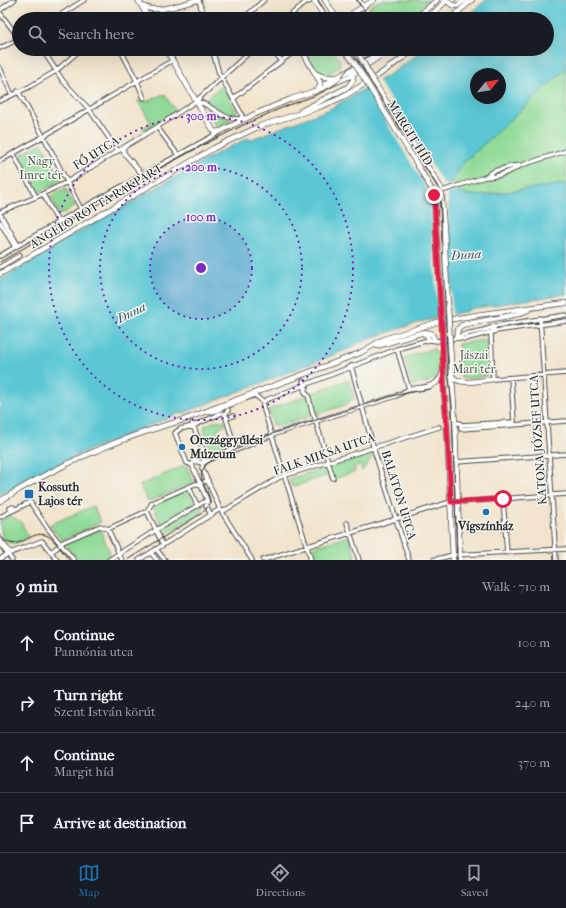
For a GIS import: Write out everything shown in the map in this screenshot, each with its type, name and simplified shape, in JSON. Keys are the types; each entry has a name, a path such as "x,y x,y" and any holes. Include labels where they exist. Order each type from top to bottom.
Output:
{"main road":[{"path":"140,2 147,8 155,9 198,0"},
{"path":"312,0 321,12"},
{"path":"325,0 333,12"},
{"path":"356,12 374,0"},
{"path":"434,12 447,0 452,5 457,6 465,0"},
{"path":"458,12 472,0"},
{"path":"423,12 435,1"},
{"path":"140,2 145,12"},
{"path":"170,56 213,130 216,132 352,74 380,56"},
{"path":"305,56 320,82 317,89"},
{"name":"MARGIT HÍD","path":"349,56 434,193 444,369 442,380"},
{"name":"MARGIT HÍD","path":"360,56 442,191 455,423 460,558"},
{"path":"317,89 373,56"},
{"name":"ANGELO ROTTA RAKPART","path":"0,274 214,148 260,126 297,115 343,97 376,78 406,56"},
{"path":"297,115 309,107 348,87 353,80 353,69"},
{"path":"315,72 327,78 342,75"},
{"path":"0,501 44,476 111,445 147,430 183,420 360,353 384,339 441,321 566,303"},
{"path":"456,338 458,329 461,326 518,314 533,308"},
{"path":"371,347 426,332 431,333 435,340"},
{"path":"420,333 426,334 429,340"},
{"path":"452,377 462,382 493,379"},
{"path":"409,389 433,385 442,380 451,502 453,558"}],"street":[{"path":"12,29 0,11 14,0"},
{"path":"65,12 84,0"},
{"path":"198,0 202,12"},
{"path":"250,12 264,0"},
{"path":"294,12 307,1 309,2 312,0"},
{"path":"359,0 364,7"},
{"path":"0,48 12,42"},
{"path":"46,56 63,81 89,109 118,152"},
{"path":"0,101 29,87 56,71 73,56"},
{"path":"124,56 144,98"},
{"path":"214,56 222,78 241,113 242,118"},
{"name":"FŐ UTCA","path":"0,213 36,198 67,182 158,127 196,101 246,56"},
{"path":"278,56 281,60"},
{"path":"233,99 287,56"},
{"path":"0,161 173,60"},
{"path":"0,68 12,95"},
{"path":"18,92 44,136 81,209"},
{"path":"196,101 228,118 235,119 253,116"},
{"path":"237,124 242,118"},
{"path":"158,127 178,155"},
{"path":"0,256 142,174 221,131"},
{"path":"123,148 124,153 142,174"},
{"path":"442,191 485,177 492,177 511,171 522,165 566,151"},
{"path":"13,153 36,198"},
{"path":"43,194 58,222"},
{"path":"0,213 16,246"},
{"path":"0,222 16,246"},
{"path":"0,267 20,255"},
{"path":"456,338 461,335 488,330 495,326 566,315"},
{"name":"KATONA JÓZSEF UTCA","path":"540,318 556,560"},
{"path":"263,402 304,383 397,349 429,340 465,338 540,324 566,321"},
{"path":"495,326 491,334 493,379 566,373"},
{"path":"230,450 237,450 272,435 396,396 409,389 397,349"},
{"name":"BALATON UTCA","path":"351,366 375,453 409,560"},
{"path":"511,378 514,423"},
{"path":"304,383 306,388 304,389 308,395 333,478"},
{"path":"206,411 212,412 255,395 263,402 311,560"},
{"path":"194,461 202,463 235,447 225,415 228,410 175,432 187,463 192,465 208,502 206,507 211,515"},
{"path":"226,418 233,416"},
{"path":"455,423 460,423 461,429 512,426 514,423 566,421"},
{"path":"192,424 205,455 202,468 221,511 252,560"},
{"name":"FALK MIKSA UTCA","path":"221,511 285,475 439,427"},
{"path":"456,462 566,454"},
{"path":"192,465 194,461 205,455"},
{"path":"108,529 147,511 152,503 189,486 200,484 208,480"},
{"path":"189,486 197,505"},
{"path":"263,560 434,505 451,502 566,494"},
{"path":"503,499 507,553"},
{"path":"109,560 207,500"},
{"path":"0,517 30,502 49,530 74,560"},
{"path":"14,505 18,508"},
{"path":"147,511 163,545"},
{"path":"139,560 211,515 221,511"},
{"path":"347,523 359,560"},
{"path":"51,552 63,542 100,526 108,529 122,560"},
{"path":"468,528 505,526"},
{"path":"0,540 10,554 12,560"},
{"path":"0,559 42,541 57,560"},
{"path":"0,544 10,554"},
{"path":"156,549 165,560"},
{"path":"433,560 566,549"},
{"path":"151,552 157,560"}],"green space":[{"path":"380,0 430,0 417,12 366,12 370,9 370,6"},
{"path":"337,56 340,61 339,67 325,76 316,69 309,57"},
{"path":"566,69 566,184 479,196 458,193 450,187 463,163"},
{"path":"221,86 223,87 237,113 234,115 223,112 207,101 207,98"},
{"path":"164,94 176,111 145,131 143,128 151,123 138,101 144,99 146,102"},
{"path":"206,108 231,120 230,122 217,127"},
{"name":"Nagy Imre tér","path":"42,143 62,180 40,192 20,155"},
{"path":"65,188 75,206 60,215 50,196"},
{"name":"Jászai Mari tér","path":"484,340 488,343 489,372 486,376 464,379 461,377 458,344"},
{"name":"Jászai Mari tér","path":"434,348 435,353 438,353 438,377 436,379 429,380 429,382 412,385 404,358"},
{"path":"347,380 349,381 355,399 348,401 349,404 279,426 273,425 268,410"},
{"path":"215,421 225,421 226,425 217,429 223,449 211,454 204,429 205,426"},
{"path":"372,453 373,456 362,471 360,465 354,467 355,472 330,480 328,475 292,487 289,479"},
{"path":"186,465 194,482 148,502 140,485"},
{"path":"188,489 195,504 161,525 153,505"},
{"path":"201,505 203,511 163,536 160,529"},
{"path":"93,506 101,522 62,540 49,525"},
{"path":"10,516 21,522 28,537 15,543 7,542 1,532 0,521"},
{"path":"100,529 111,556 105,560 78,560 64,543"},
{"path":"349,536 356,560 315,560 311,548"}],"water":[{"name":"Duna","path":"486,0 566,0 566,69 463,163 451,182 450,187 458,193 479,196 566,184 566,294 468,309 468,311 425,321 384,334 181,414 180,413 82,453 0,494 0,280 55,248 54,246 212,156 248,138 249,140 330,109 393,72 415,56 554,56 554,12 471,12"}],"pier":[{"path":"377,79 444,185 447,186 453,184 452,186 457,190 449,193 448,196 452,316 438,319 430,194 365,87"}],"tram line":[{"path":"318,0 326,12"},
{"path":"357,0 365,12"},
{"path":"354,56 440,190 448,370 452,405 457,560"},
{"path":"0,262 139,180 211,141 284,107 328,89 339,81 350,67 368,56"},
{"path":"127,560 202,513 208,506 210,500 202,481 202,474 204,467 212,460 272,434 396,395 430,389"},
{"path":"0,535 12,544 18,543 35,535 41,534 48,536 57,544 69,560"}],"place":[{"name":"Országgyűlési Múzeum","path":"182,447"},
{"name":"Kossuth Lajos tér","path":"29,494"},
{"name":"Vígszínház","path":"486,512"}],"route":[{"path":"434,195 444,374 444,405 447,427 451,502 503,499"}]}
